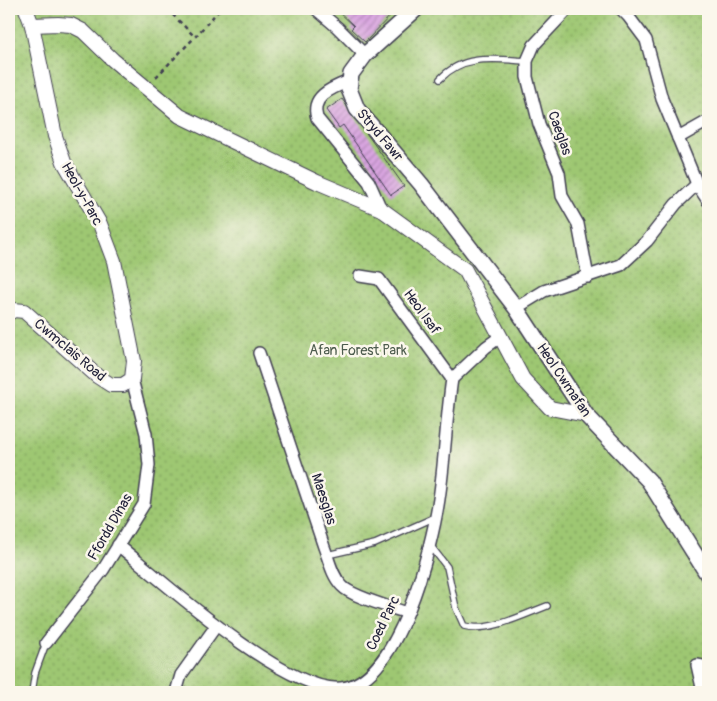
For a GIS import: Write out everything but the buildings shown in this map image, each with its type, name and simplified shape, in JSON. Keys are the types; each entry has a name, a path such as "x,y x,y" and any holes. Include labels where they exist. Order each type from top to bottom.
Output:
{"main road":[{"path":"349,81 351,74 365,54 416,9"},
{"name":"Stryd Fawr","path":"349,81 351,97 357,109 421,184"},
{"name":"Heol Cwmafan","path":"421,184 516,308 586,415 650,482 708,575"}],"street":[{"name":"Heol-y-Parc","path":"26,9 32,26 55,136 64,162 100,224 114,261 134,361 132,378"},
{"path":"316,9 338,27 365,54"},
{"path":"527,62 534,45 568,9"},
{"path":"621,9 646,40 662,99 697,184 708,201"},
{"path":"32,26 58,24 84,31 113,60 180,116 317,182 381,209 464,270 523,379 550,408 586,415"},
{"name":"Caeglas","path":"527,62 527,77 539,124 559,173 562,196 578,224 588,278"},
{"path":"349,81 333,87 319,98 315,112 317,118 369,182 381,209"},
{"path":"678,138 708,121"},
{"path":"516,308 544,292 621,265 647,241 676,204 697,184"},
{"name":"Heol Isaf","path":"360,276 379,279 452,379"},
{"name":"Cwmclais Road","path":"9,312 14,310 24,311 97,376 112,385 123,385 132,378"},
{"path":"452,379 500,337"},
{"name":"Maesglas","path":"259,353 335,575 342,587 354,594 407,613"},
{"name":"Ffordd Dinas","path":"46,643 103,570 144,504 149,465 146,434 132,378"},
{"name":"Coed Parc","path":"118,545 216,626 291,675 320,686 341,688 356,684 374,671 388,654 420,579 430,545 439,498 452,379"},
{"path":"176,692 181,675 216,626"},
{"path":"703,692 697,665 708,667"}],"lane":[{"path":"440,79 449,69 462,63 500,59 527,62"},
{"path":"327,555 375,544 431,519 435,519"},
{"path":"430,545 447,567 456,608 464,626 474,629 488,627 547,606"},
{"path":"32,692 35,673 46,643"}],"path":[{"path":"167,9 195,37"},
{"path":"145,88 220,9"},
{"path":"702,332 708,333"}],"green space":[{"name":"Afan Forest Park","path":"9,9 708,9 708,692 9,692"}]}
